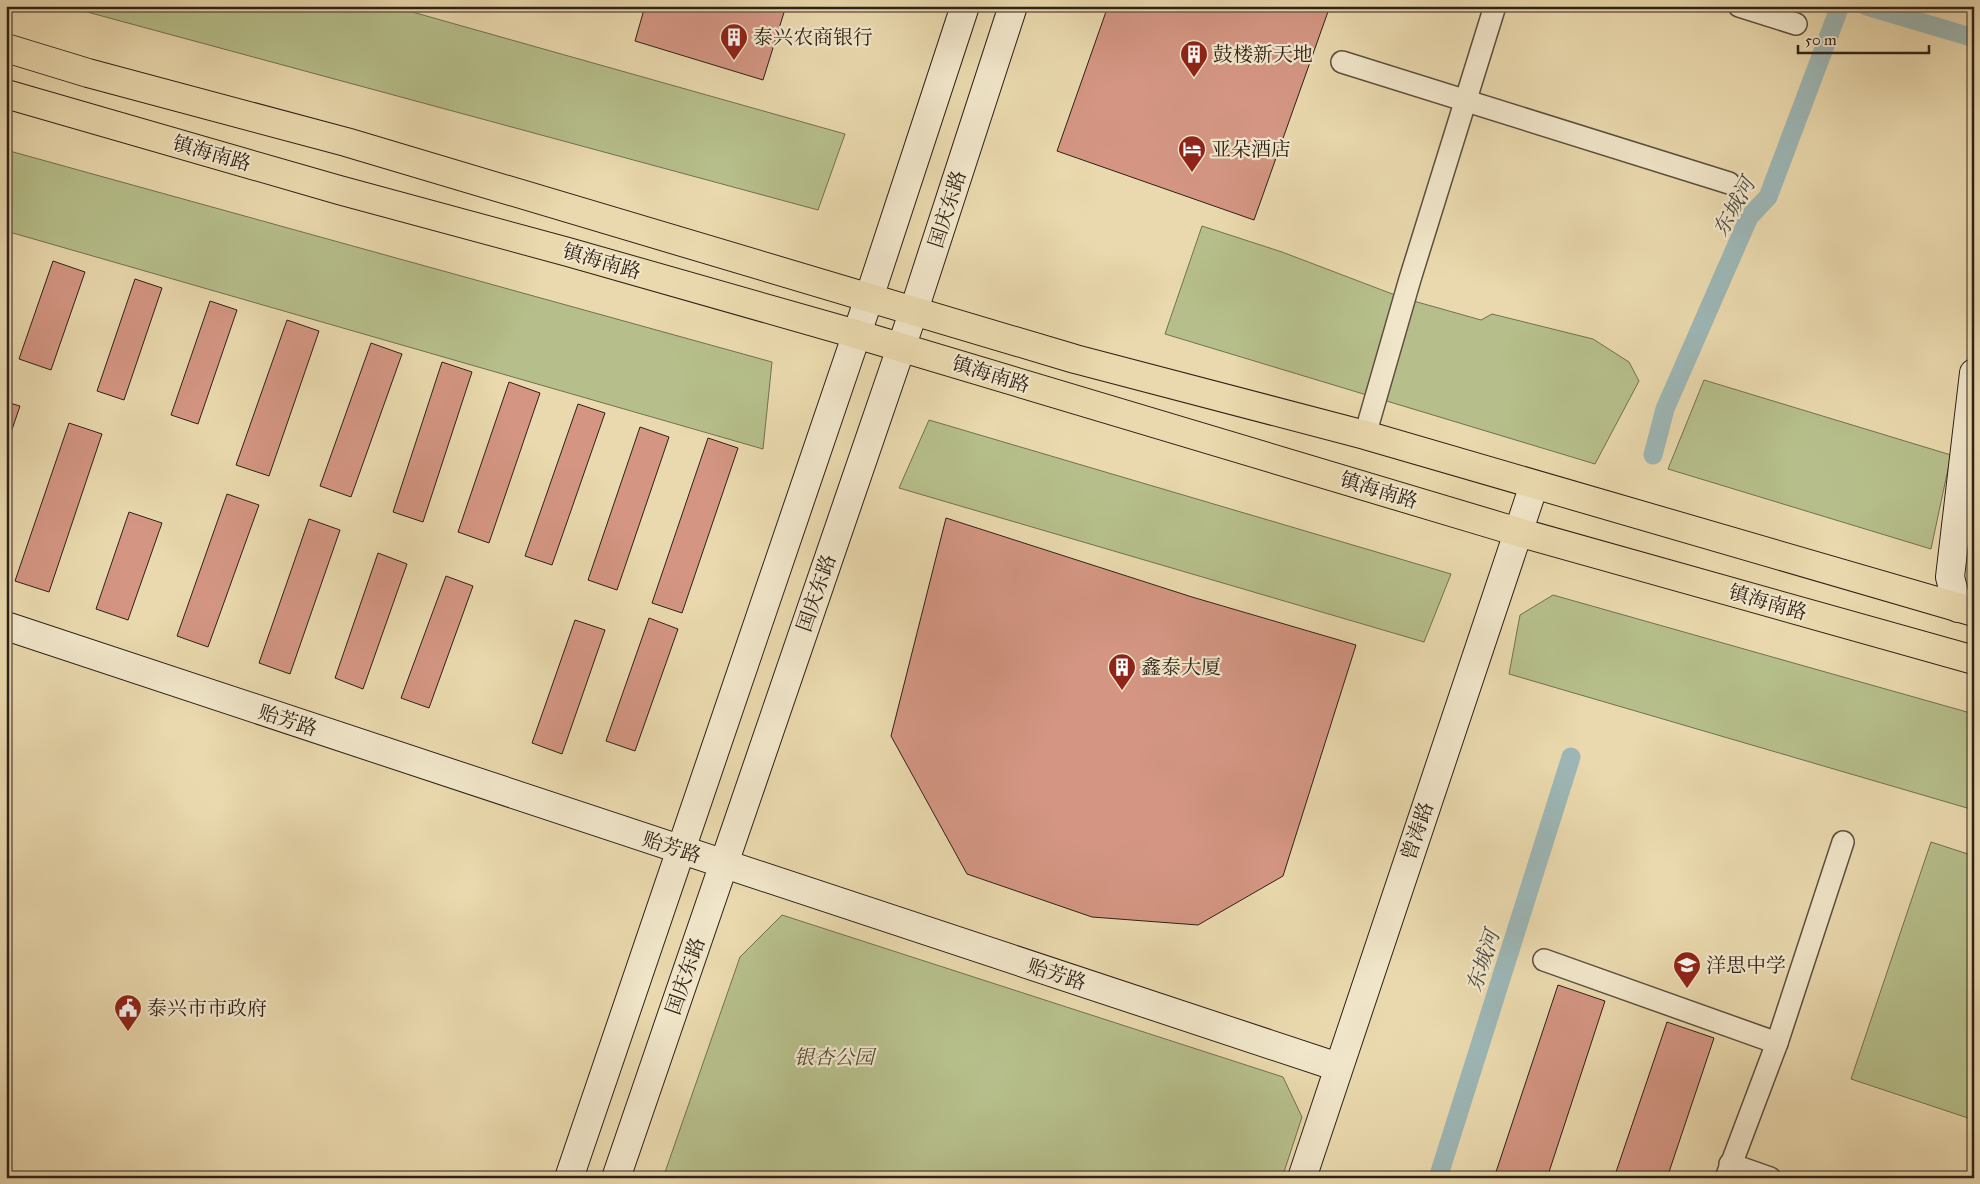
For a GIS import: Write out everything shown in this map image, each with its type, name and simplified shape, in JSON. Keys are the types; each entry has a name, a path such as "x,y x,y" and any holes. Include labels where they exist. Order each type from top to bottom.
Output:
{"highway":[{"name":"镇海南路","path":"6,48 88,73 346,142 1076,359 1365,435 1966,610"},
{"name":"镇海南路","path":"6,94 339,190 568,252 856,334 1518,532 1974,660"}],"main road":[{"path":"569,1178 869,298 965,6"},
{"name":"国庆东路","path":"616,1178 914,310 1013,6"},
{"path":"1966,610 1950,578 1974,373"},
{"name":"曾涛路","path":"1302,1178 1534,485"},
{"name":"贻芳路","path":"6,626 1338,1067"}],"street":[{"path":"1365,435 1407,288 1495,6"},
{"path":"1739,6 1796,24"},
{"path":"1342,62 1466,103 1729,184"},
{"path":"1770,1178 1728,1171 1777,1043 1843,842"},
{"path":"1544,960 1777,1043"}],"green space":[{"path":"65,6 391,6 845,134 818,210"},
{"path":"6,150 772,362 763,449 6,231"},
{"path":"1202,226 1282,252 1403,298 1481,320 1492,314 1593,339 1629,362 1639,381 1595,464 1165,334"},
{"path":"1704,380 1951,455 1931,549 1668,469"},
{"path":"929,420 1451,574 1424,642 899,488"},
{"path":"1553,595 1974,714 1974,810 1509,674 1520,615"},
{"path":"1931,842 1974,856 1974,1120 1851,1079"},
{"name":"银杏公园","path":"782,915 1283,1077 1302,1117 1282,1178 663,1178 740,957"}],"building":[{"name":"泰兴农商银行","path":"645,6 786,6 763,80 635,41"},
{"name":"鼓楼新天地","path":"1108,6 1330,6 1254,220 1057,151"},
{"path":"53,261 85,272 51,370 19,359"},
{"path":"135,279 162,288 124,400 97,391"},
{"path":"210,301 237,310 198,424 171,415"},
{"path":"287,320 319,331 269,476 236,465"},
{"path":"371,343 402,354 351,497 320,486"},
{"path":"442,362 472,372 423,522 393,512"},
{"path":"509,382 540,393 489,543 458,532"},
{"path":"6,402 20,406 6,447"},
{"path":"578,404 605,413 552,565 525,556"},
{"path":"69,423 102,434 49,592 15,581"},
{"path":"640,427 669,437 617,590 588,580"},
{"path":"708,438 738,448 682,613 652,603"},
{"path":"227,494 259,505 208,647 177,636"},
{"path":"129,512 162,523 128,620 96,609"},
{"name":"鑫泰大厦","path":"946,518 1192,597 1356,645 1283,876 1198,925 1092,917 967,874 891,736"},
{"path":"309,519 340,530 290,674 259,663"},
{"path":"378,553 407,564 363,689 335,678"},
{"path":"446,576 473,586 429,708 401,698"},
{"path":"649,618 678,629 635,751 606,741"},
{"path":"575,620 605,630 562,754 532,743"},
{"path":"1558,985 1605,1001 1547,1178 1494,1178"},
{"path":"1667,1022 1714,1038 1667,1178 1614,1178"}],"waterway":[{"name":"东城河","path":"1653,455 1665,409 1749,217 1768,197 1840,6"},
{"name":"东城河","path":"1866,6 1974,38"},
{"name":"东城河","path":"1438,1178 1571,757"}],"place":[{"name":"泰兴农商银行","path":"734,61"},
{"name":"鼓楼新天地","path":"1194,78"},
{"name":"亚朵酒店","path":"1192,173"},
{"name":"鑫泰大厦","path":"1122,691"},
{"name":"洋思中学","path":"1687,989"},
{"name":"泰兴市市政府","path":"128,1032"}]}
